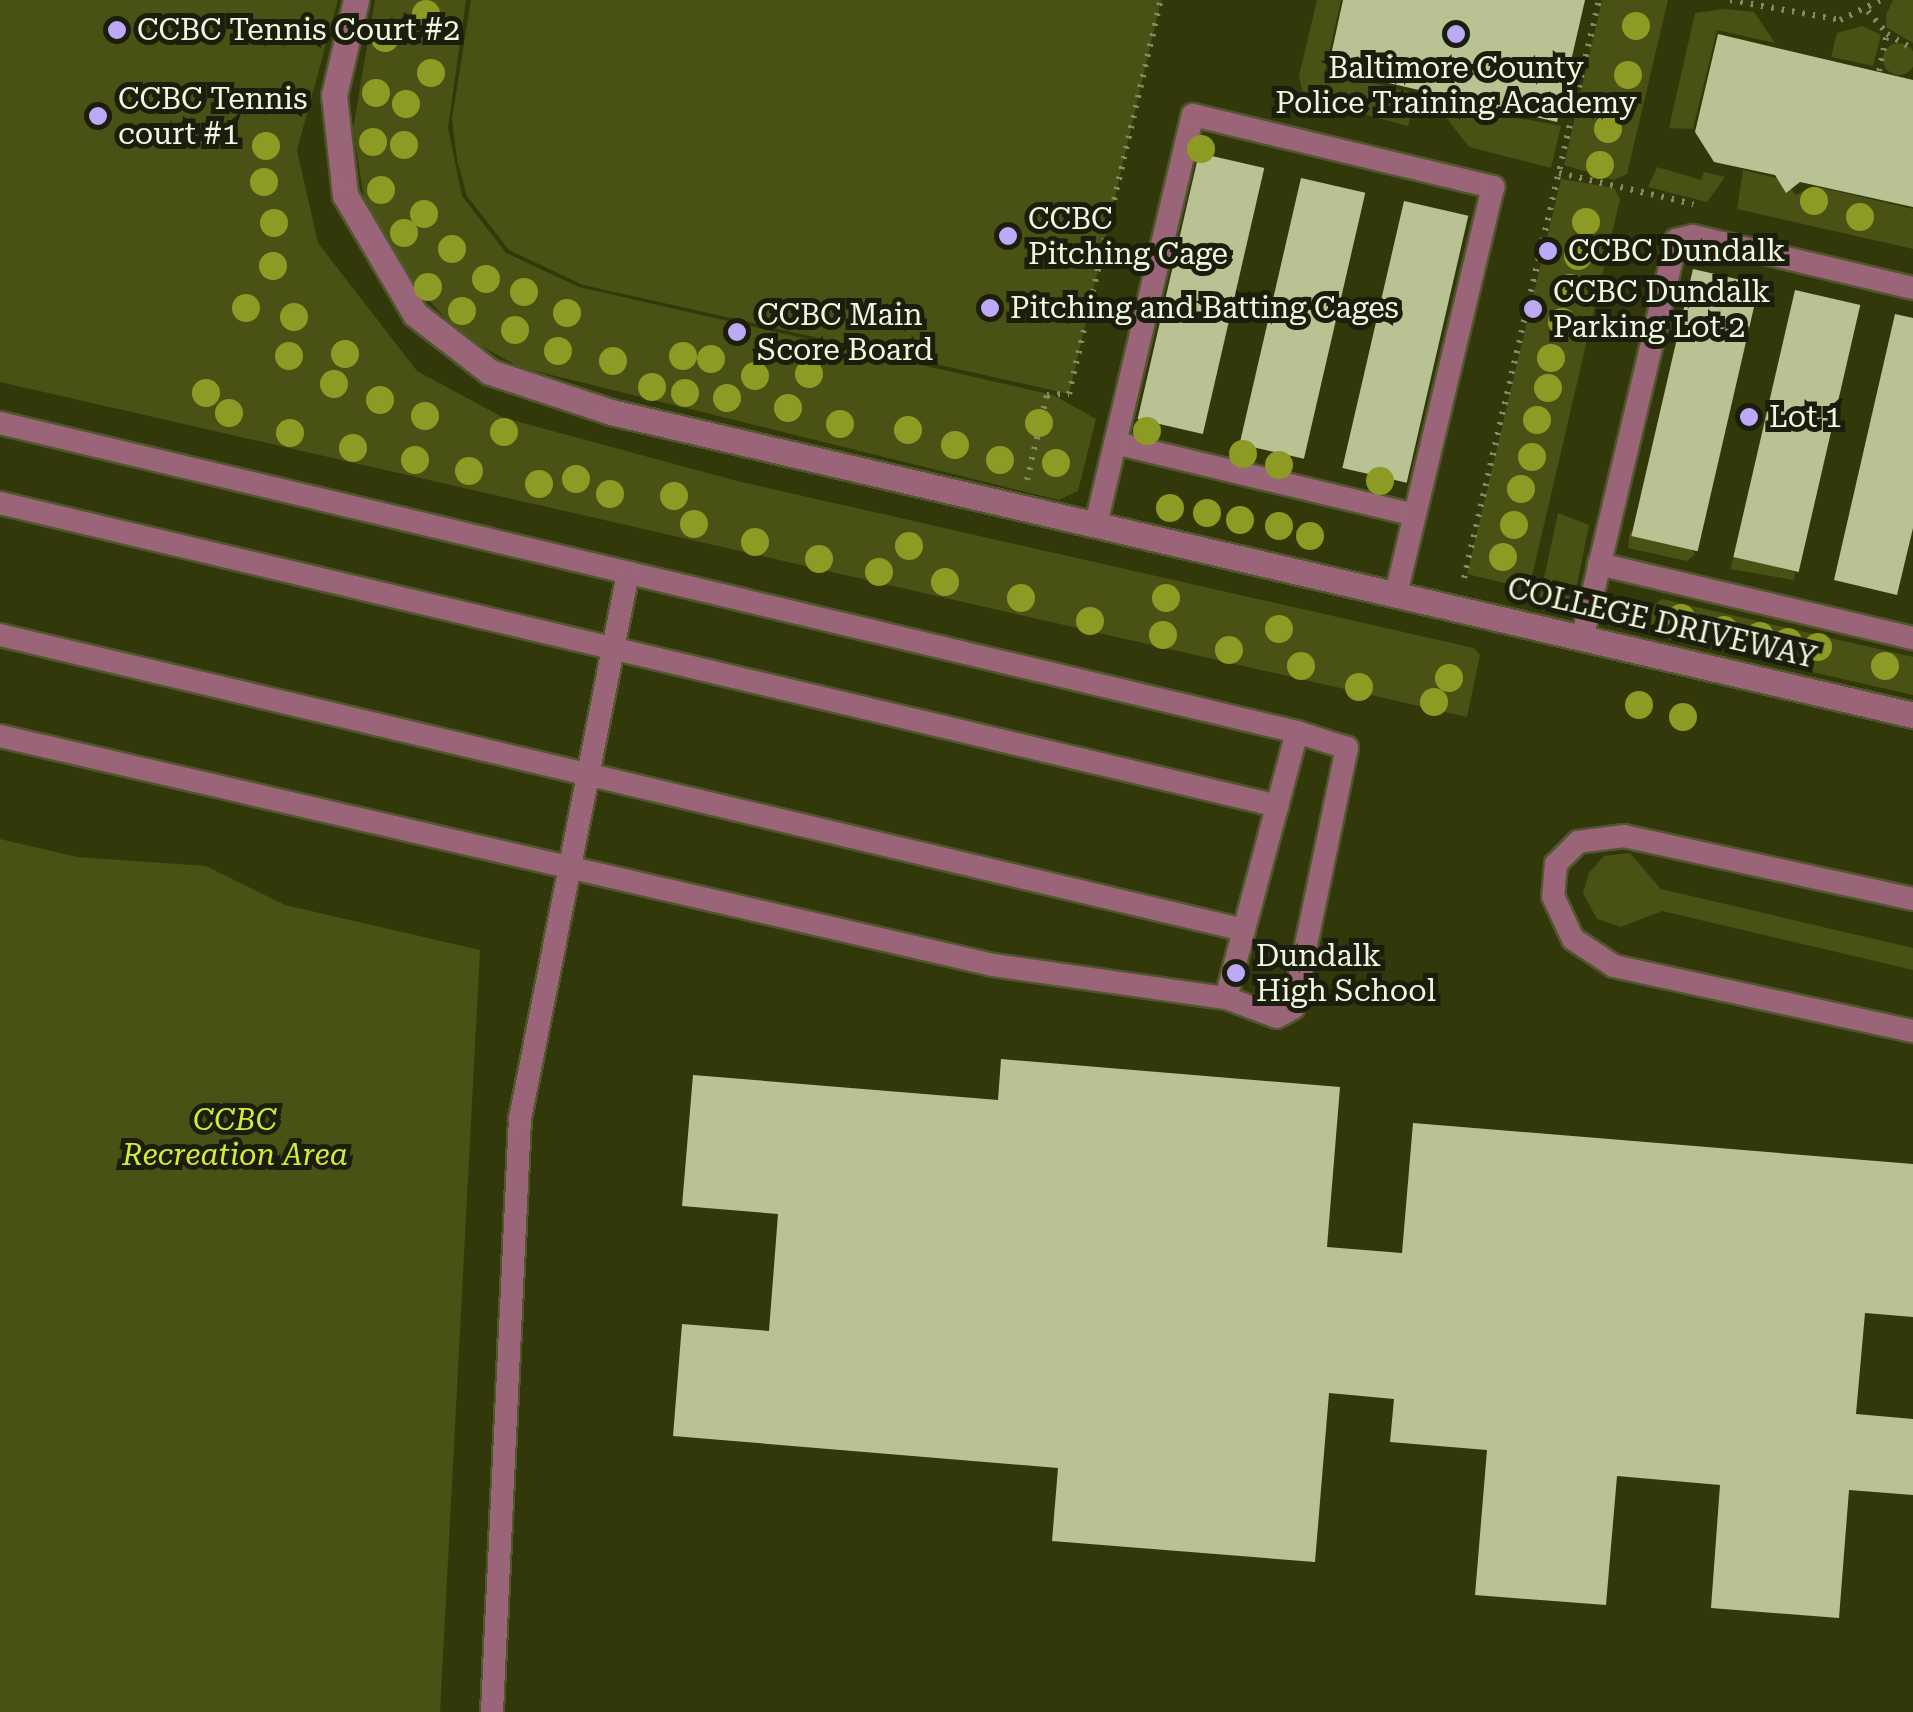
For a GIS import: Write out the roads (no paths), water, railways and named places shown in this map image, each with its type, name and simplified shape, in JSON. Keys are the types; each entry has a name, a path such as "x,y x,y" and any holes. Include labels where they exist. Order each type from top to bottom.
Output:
{"street":[{"name":"COLLEGE DRIVEWAY","path":"356,0 334,94 345,195 387,280 449,345 580,404 1913,715"}],"lane":[{"path":"1096,524 1193,116 1493,187 1396,594"},
{"path":"1582,639 1676,240 1692,236 1913,288"},
{"path":"0,422 1297,732 1347,748 1293,1008 1276,1016 1226,998 993,965 0,736"},
{"path":"1115,443 1414,515"},
{"path":"0,503 1278,806"},
{"path":"1599,564 1913,638"},
{"path":"492,1712 520,1119 583,776 628,573"},
{"path":"0,635 1244,930"},
{"path":"1226,998 1297,732"},
{"path":"1913,899 1624,836 1578,842 1556,864 1553,896 1572,940 1614,966 1913,1031"}],"place":[{"name":"CCBC Tennis Court #2","path":"117,30"},
{"name":"Baltimore County Police Training Academy","path":"1456,34"},
{"name":"CCBC Tennis court #1","path":"98,116"},
{"name":"CCBC Pitching Cage","path":"1008,236"},
{"name":"CCBC Dundalk","path":"1548,251"},
{"name":"Pitching and Batting Cages","path":"990,308"},
{"name":"CCBC Dundalk Parking Lot 2","path":"1533,309"},
{"name":"CCBC Main Score Board","path":"737,332"},
{"name":"Lot 1","path":"1749,417"},
{"name":"Dundalk High School","path":"1236,973"}],"park label":[{"name":"CCBC Recreation Area","path":"235,1137"}]}
